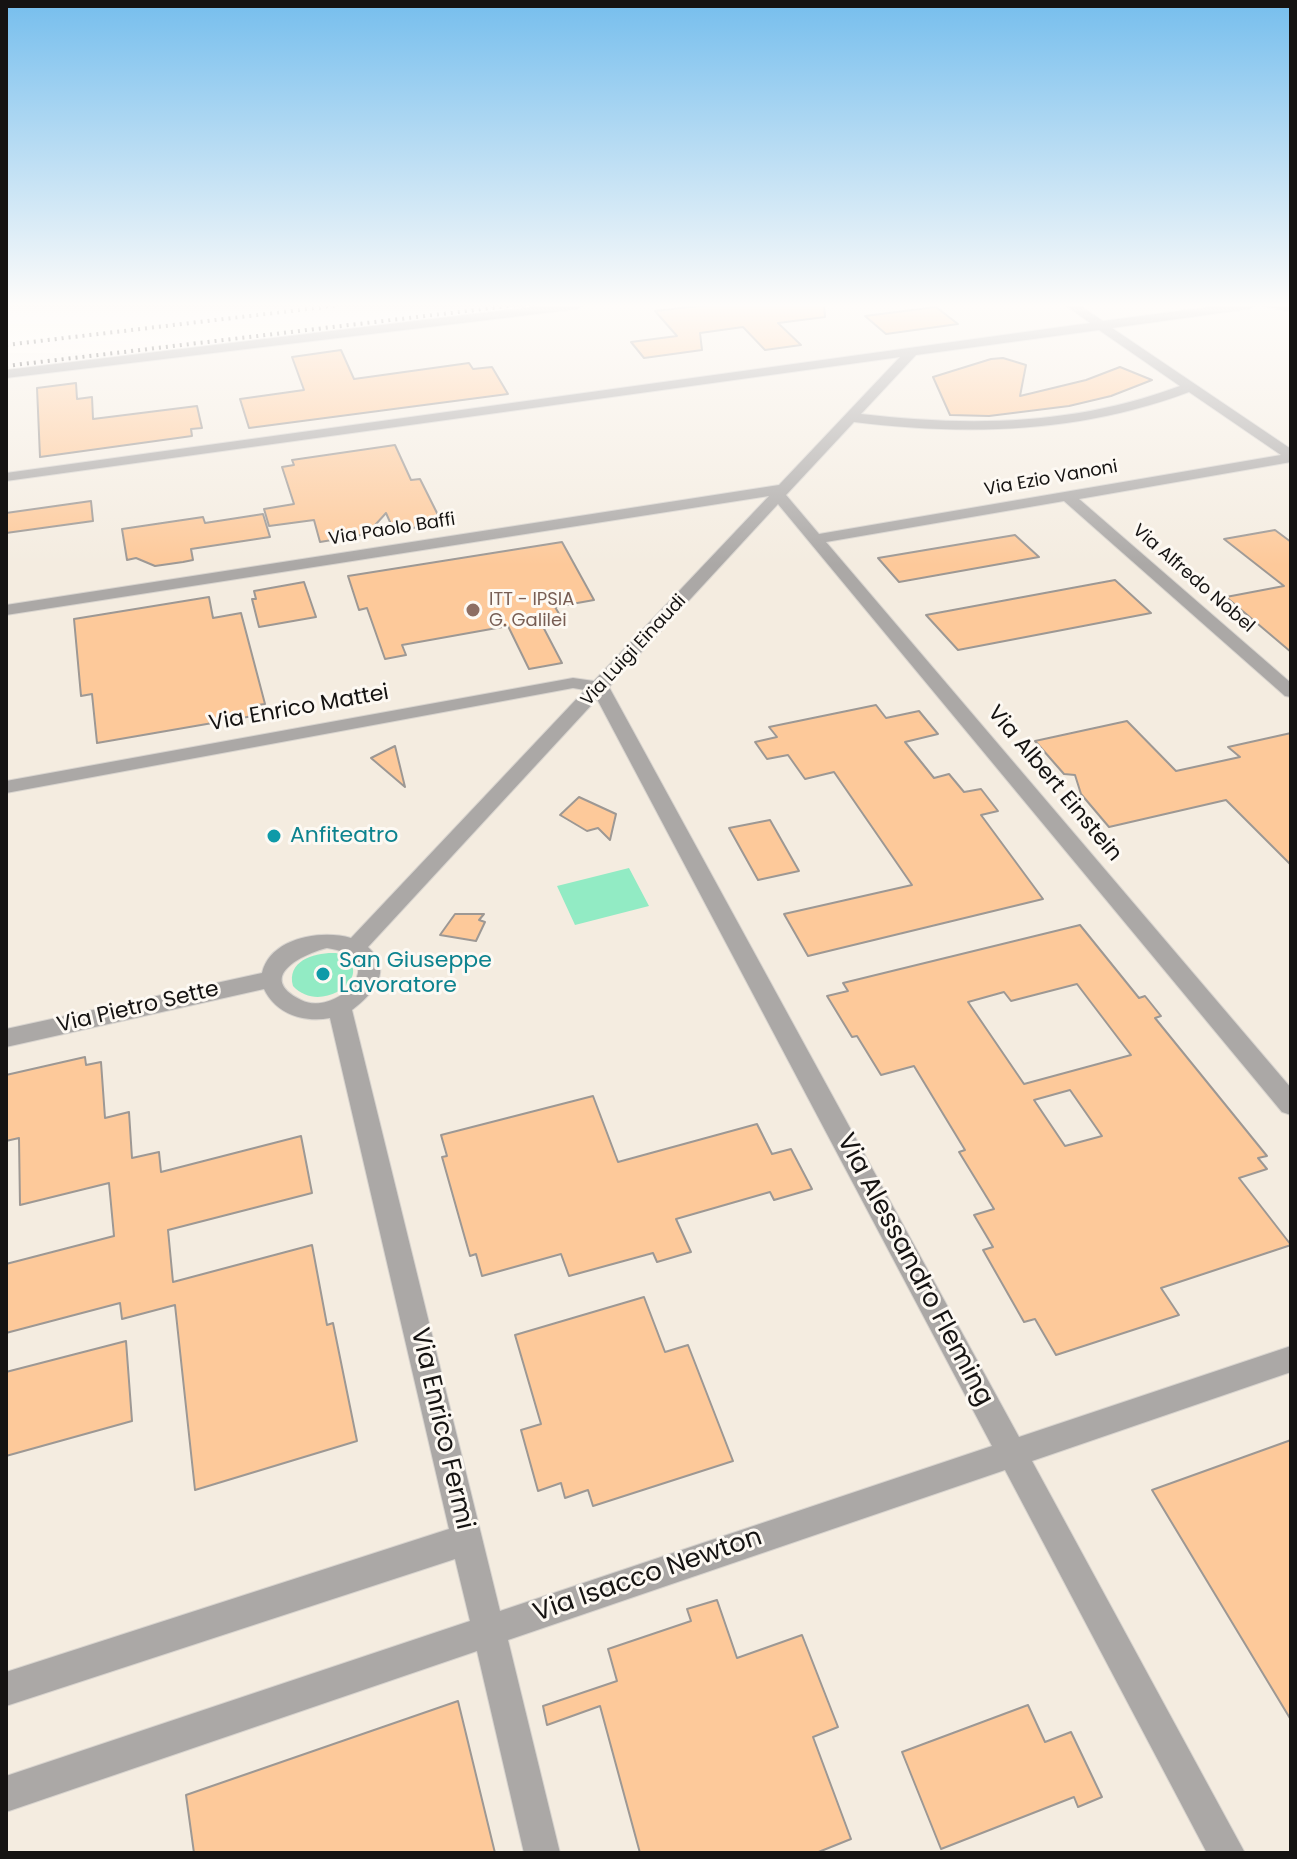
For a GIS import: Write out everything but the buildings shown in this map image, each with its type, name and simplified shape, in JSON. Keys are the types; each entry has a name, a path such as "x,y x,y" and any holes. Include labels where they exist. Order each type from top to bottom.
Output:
{"street":[{"path":"6,477 633,392"},
{"name":"Via Luigi Einaudi","path":"356,946 875,392"},
{"path":"851,417 936,427 1005,427 1108,414 1178,392"},
{"path":"1196,392 1291,457"},
{"name":"Via Ezio Vanoni","path":"817,539 1291,457"},
{"name":"Via Albert Einstein","path":"781,492 1291,1105"},
{"name":"Via Paolo Baffi","path":"6,610 781,492"},
{"name":"Via Alfredo Nobel","path":"1068,497 1291,692"},
{"name":"Via Enrico Mattei","path":"6,787 573,683 600,687"},
{"name":"Via Alessandro Fleming","path":"600,687 1227,1853"},
{"path":"327,940 356,946 366,954 370,976 354,998 339,1006 315,1010 291,1007 280,1000 273,990 271,979 275,967 296,948 327,940"},
{"name":"Via Pietro Sette","path":"6,1038 271,979"},
{"name":"Via Enrico Fermi","path":"339,1006 542,1853"},
{"name":"Via Isacco Newton","path":"6,1794 1291,1359"},
{"path":"6,1689 467,1539"}],"shaded area":[{"path":"6,392 1291,392 1291,1853 6,1853"}],"green space":[{"path":"629,868 649,906 575,925 557,886"},
{"path":"336,953 349,961 353,970 351,980 343,988 319,997 305,995 293,986 294,970 304,959"}],"place":[{"name":"ITT - IPSIA G. Galilei","path":"473,610"},
{"name":"Anfiteatro","path":"274,836"},
{"name":"San Giuseppe Lavoratore","path":"323,974"}]}
